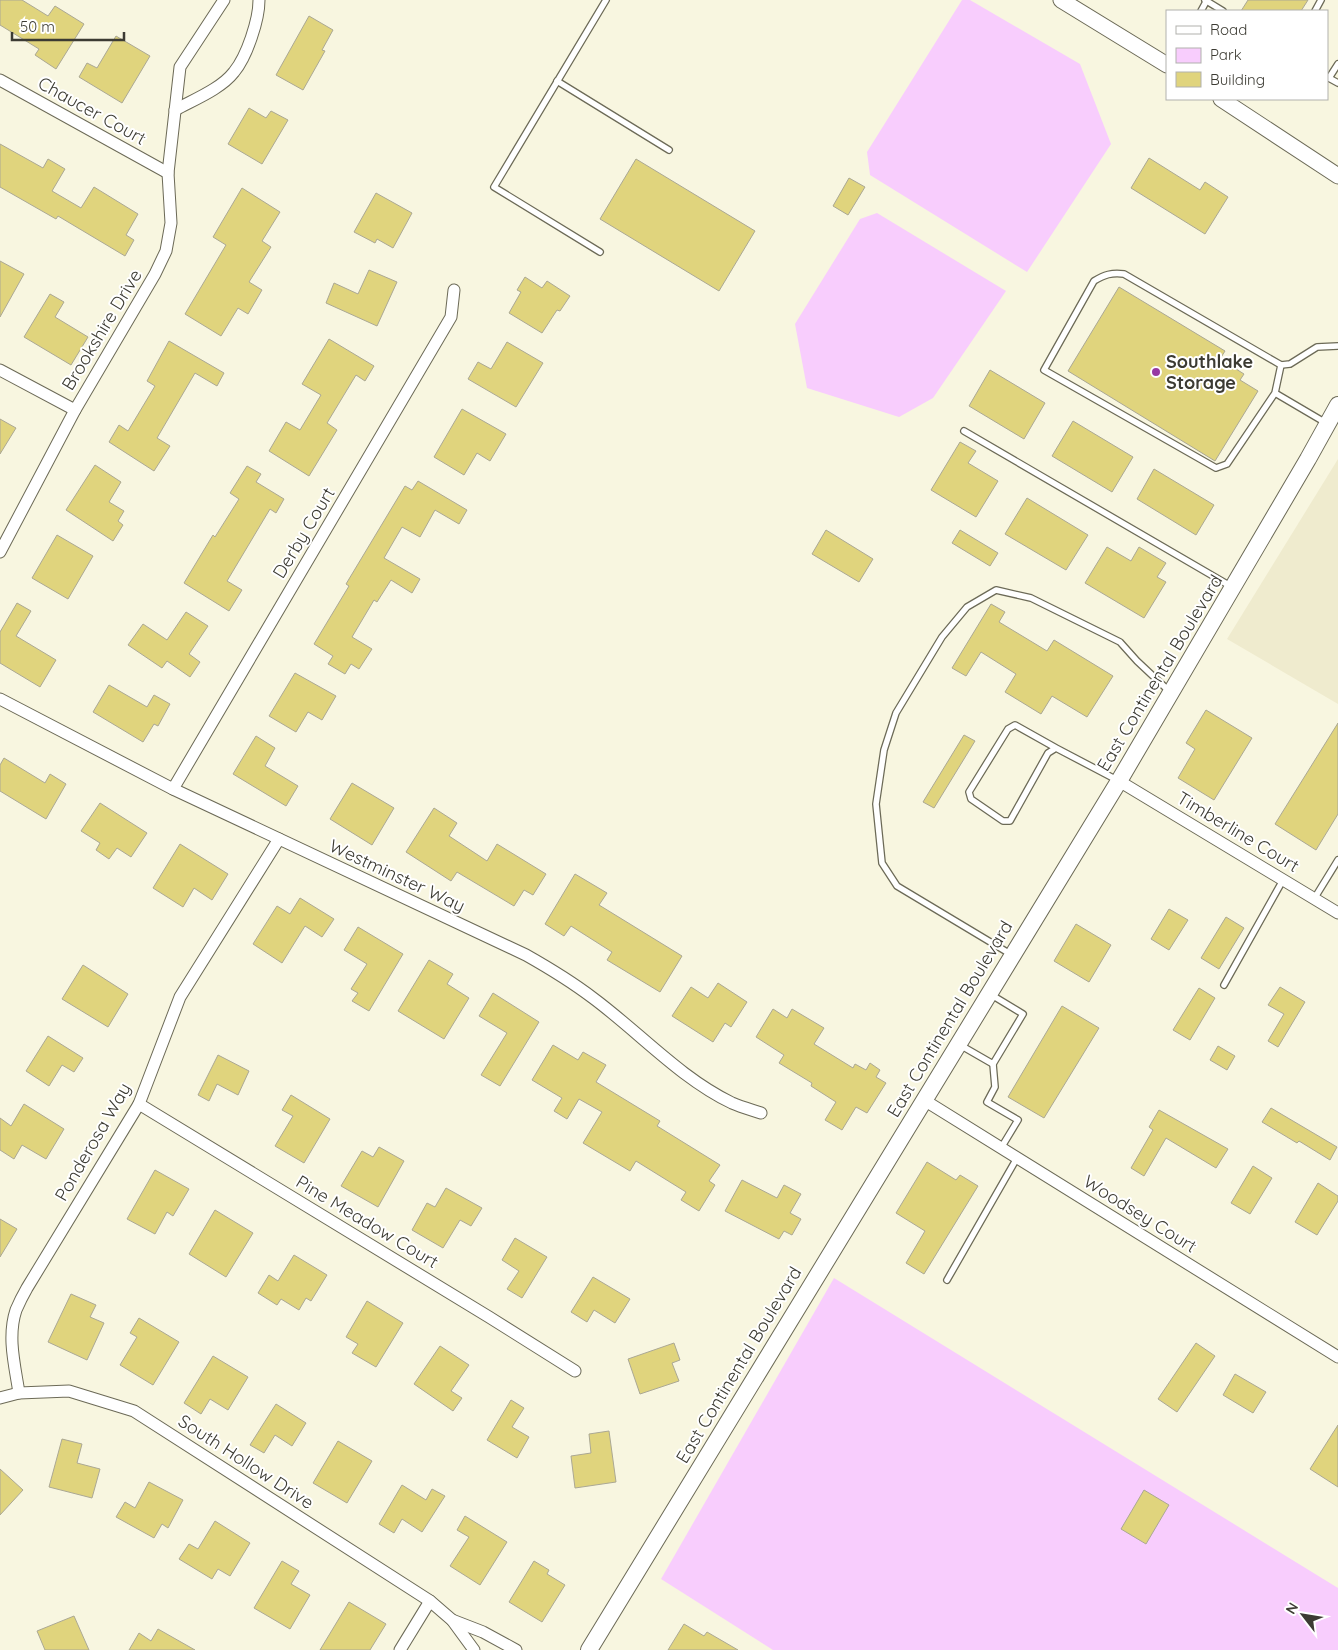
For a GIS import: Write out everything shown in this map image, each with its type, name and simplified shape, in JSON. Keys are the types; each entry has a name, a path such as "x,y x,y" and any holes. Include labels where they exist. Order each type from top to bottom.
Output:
{"main road":[{"name":"East Continental Boulevard","path":"589,1650 1119,782 1338,405"}],"street":[{"name":"Brookshire Drive","path":"0,552 74,410 155,274 166,251 171,223 168,172 180,67 224,0"},
{"path":"175,110 213,89 234,72 251,40 259,0"},
{"path":"1061,0 1166,64"},
{"name":"Chaucer Court","path":"0,80 168,172"},
{"path":"1223,100 1338,176"},
{"name":"Derby Court","path":"173,789 451,317 454,290"},
{"path":"0,370 74,410"},
{"name":"Westminster Way","path":"0,699 173,789 526,955 556,972 593,998 673,1064 707,1088 733,1103 761,1113"},
{"name":"Timberline Court","path":"1119,782 1338,913"},
{"name":"Ponderosa Way","path":"19,1393 12,1352 12,1331 16,1311 40,1264 139,1104 180,997 279,839"},
{"name":"Woodsey Court","path":"924,1100 1338,1357"},
{"name":"Pine Meadow Court","path":"139,1104 489,1317 575,1372"},
{"name":"South Hollow Drive","path":"0,1398 19,1393 69,1391 134,1410 430,1601 452,1620 474,1650"},
{"path":"400,1650 430,1601"},
{"name":"South Hollow Drive","path":"452,1620 482,1632 516,1650"}],"lane":[{"path":"600,252 494,187 606,0"},
{"path":"1206,0 1221,10"},
{"path":"1338,64 1328,77 1338,84"},
{"path":"556,81 669,150"},
{"path":"1281,366 1275,393 1228,464 1216,468 1044,370 1094,281 1104,275 1114,273 1124,274 1281,366 1290,364 1317,347 1338,346"},
{"path":"1275,393 1328,424"},
{"path":"964,432 1233,588"},
{"path":"1012,956 897,886 882,864 876,804 884,750 896,713 919,673 942,637 967,607 996,590 1031,598 1120,642 1137,661 1172,693"},
{"path":"1056,748 1048,753 1010,821 1003,821 971,799 969,792 1008,729 1015,725 1119,782"},
{"path":"1314,899 1338,860"},
{"path":"1224,985 1283,880"},
{"path":"989,994 1023,1014 993,1064 995,1087 986,1102 1018,1120 1001,1148"},
{"path":"958,1044 993,1064"},
{"path":"947,1280 1017,1158"}],"shaded area":[{"path":"1338,459 1338,704 1227,639"}],"green space":[{"path":"962,0 970,0 1080,64 1111,144 1027,272 870,175 867,152"},
{"path":"877,213 1006,291 933,398 899,417 807,388 795,324 860,219"},
{"path":"834,1278 1338,1588 1338,1650 773,1650 661,1579"}],"building":[{"path":"0,0 22,0 48,16 55,6 84,24 56,69 35,55 39,49 0,25"},
{"path":"1248,0 1308,0 1302,10 1242,10"},
{"path":"309,16 333,30 322,50 325,51 303,90 276,75"},
{"path":"116,36 150,56 122,103 79,77 87,63 97,68"},
{"path":"249,108 266,118 271,111 288,120 262,164 228,144"},
{"path":"0,144 43,168 48,159 65,169 52,191 81,208 94,187 138,214 126,235 134,240 125,256 58,216 56,219 0,187"},
{"path":"1149,158 1200,190 1205,182 1228,197 1205,234 1131,188"},
{"path":"636,159 755,231 719,291 600,219"},
{"path":"849,178 865,187 848,215 833,206"},
{"path":"242,188 280,212 262,241 271,247 249,282 262,290 248,314 238,308 221,336 185,314 226,245 213,237"},
{"path":"376,193 412,213 393,248 377,239 375,243 354,232"},
{"path":"0,261 24,274 0,317"},
{"path":"369,270 397,282 377,326 326,303 334,283 358,294"},
{"path":"525,277 542,288 547,281 570,296 560,311 557,310 542,333 509,313 521,292 517,290"},
{"name":"Southlake Storage","path":"1119,287 1225,351 1220,359 1244,374 1240,380 1258,391 1215,461 1068,371"},
{"path":"50,294 64,302 55,317 88,337 71,365 24,337"},
{"path":"329,339 374,366 365,381 356,375 327,423 337,430 309,476 269,451 286,422 300,430 321,395 302,384"},
{"path":"169,341 224,373 217,386 195,373 157,438 170,446 154,471 109,442 119,425 128,431 155,386 147,381"},
{"path":"507,342 543,363 516,407 468,379 478,362 491,369"},
{"path":"990,370 1045,403 1024,439 969,406"},
{"path":"462,409 506,434 490,461 477,453 464,475 434,457"},
{"path":"0,419 16,428 0,454"},
{"path":"1073,421 1133,457 1112,492 1052,456"},
{"path":"960,442 976,451 968,463 998,481 976,517 931,490"},
{"path":"95,465 121,482 109,502 124,511 118,521 123,525 113,541 66,510"},
{"path":"247,466 261,474 256,482 284,499 276,513 270,509 227,581 242,590 229,611 184,583 213,535 215,537 239,499 230,493"},
{"path":"1154,469 1214,505 1196,535 1137,499"},
{"path":"418,481 467,510 459,524 435,510 420,537 402,527 384,558 420,579 412,593 391,580 377,602 374,600 352,637 372,649 359,669 351,664 345,674 328,664 333,656 314,644 349,586 346,584 405,486 412,490"},
{"path":"1027,498 1088,535 1066,570 1005,534"},
{"path":"826,530 873,559 859,582 812,554"},
{"path":"960,530 998,553 990,566 952,543"},
{"path":"57,535 93,556 68,599 32,578"},
{"path":"1107,547 1131,561 1139,547 1166,563 1157,577 1166,582 1144,618 1085,583"},
{"path":"17,603 31,611 16,636 56,660 40,687 0,663 0,632"},
{"path":"991,604 1005,612 999,622 1047,651 1054,640 1113,676 1087,717 1052,696 1041,714 1005,692 1016,674 981,652 966,676 952,668"},
{"path":"186,612 208,626 189,654 200,662 190,677 167,661 162,668 128,645 143,624 167,640"},
{"path":"295,673 336,696 322,720 308,712 296,732 269,716"},
{"path":"109,685 147,707 154,695 170,704 158,726 154,724 143,742 93,712"},
{"path":"1206,710 1252,738 1214,800 1178,778 1195,749 1186,743"},
{"path":"1338,723 1338,814 1316,850 1275,824"},
{"path":"964,735 975,741 934,808 923,802"},
{"path":"256,736 275,748 265,766 298,786 286,806 233,774"},
{"path":"4,758 45,783 50,774 66,784 46,819 0,791 0,765"},
{"path":"352,783 394,808 372,845 330,819"},
{"path":"100,803 147,833 131,857 117,848 109,859 96,850 100,843 81,831"},
{"path":"434,808 457,823 449,836 487,861 497,844 546,874 533,895 524,890 514,906 457,872 451,881 406,852"},
{"path":"180,844 228,874 212,900 194,888 183,907 153,888"},
{"path":"575,874 607,893 599,905 682,956 660,992 607,960 612,952 571,926 564,936 545,924"},
{"path":"300,898 334,919 322,937 305,926 282,963 253,944 277,906 290,914"},
{"path":"1169,909 1188,920 1169,950 1151,939"},
{"path":"1226,917 1244,928 1219,969 1201,958"},
{"path":"1076,924 1111,945 1089,982 1054,961"},
{"path":"358,927 403,954 369,1011 352,1001 358,993 351,989 367,964 344,950"},
{"path":"429,960 453,974 447,984 469,998 444,1039 398,1011"},
{"path":"83,965 128,994 108,1027 62,999"},
{"path":"718,983 747,1002 731,1027 725,1023 713,1042 672,1016 691,987 708,998"},
{"path":"1280,987 1305,1002 1278,1047 1268,1041 1284,1014 1268,1005"},
{"path":"1199,988 1215,998 1190,1040 1173,1030"},
{"path":"493,993 539,1022 500,1086 481,1075 507,1033 479,1016"},
{"path":"1062,1006 1099,1028 1044,1118 1008,1097"},
{"path":"773,1009 787,1018 792,1009 824,1028 814,1044 853,1068 855,1064 866,1070 870,1063 880,1070 876,1077 886,1083 867,1113 856,1107 842,1130 825,1120 836,1102 811,1086 812,1083 779,1063 784,1055 756,1037"},
{"path":"48,1036 83,1058 74,1072 62,1065 49,1086 26,1071"},
{"path":"553,1045 578,1060 583,1052 606,1065 596,1082 660,1121 657,1126 720,1165 709,1181 715,1185 699,1211 681,1200 686,1192 636,1161 630,1171 583,1143 602,1112 579,1099 567,1119 554,1111 562,1098 532,1080"},
{"path":"1218,1046 1235,1056 1227,1070 1210,1060"},
{"path":"218,1055 249,1071 238,1095 217,1084 209,1101 198,1095"},
{"path":"291,1095 330,1119 304,1163 275,1146 293,1116 282,1110"},
{"path":"24,1104 64,1129 46,1159 22,1145 14,1159 0,1150 0,1118 11,1126"},
{"path":"1271,1108 1337,1147 1330,1160 1262,1122"},
{"path":"1159,1110 1228,1149 1216,1168 1166,1138 1144,1176 1131,1168 1153,1130 1149,1127"},
{"path":"379,1147 404,1161 378,1207 341,1186 362,1151 373,1157"},
{"path":"927,1162 956,1180 960,1175 978,1186 924,1274 906,1263 925,1231 896,1213"},
{"path":"1253,1166 1272,1178 1250,1214 1231,1203"},
{"path":"155,1170 189,1189 173,1216 167,1212 155,1234 127,1219"},
{"path":"742,1180 777,1198 784,1185 801,1194 790,1213 801,1219 792,1235 784,1231 779,1239 725,1211"},
{"path":"1318,1183 1338,1196 1338,1201 1317,1235 1295,1222"},
{"path":"446,1188 482,1208 471,1226 460,1220 443,1248 412,1230 427,1203 435,1207"},
{"path":"215,1210 253,1233 226,1277 189,1254"},
{"path":"0,1219 17,1229 0,1257"},
{"path":"515,1238 547,1257 522,1298 507,1289 519,1271 502,1260"},
{"path":"294,1255 327,1275 311,1301 306,1298 299,1310 281,1299 277,1305 258,1293 269,1275 278,1281"},
{"path":"593,1277 630,1299 615,1323 594,1310 587,1322 571,1312"},
{"path":"71,1294 96,1305 90,1317 104,1323 87,1360 48,1342"},
{"path":"367,1301 403,1323 376,1367 352,1353 358,1344 346,1337"},
{"path":"139,1318 179,1342 153,1385 120,1365 137,1337 130,1333"},
{"path":"674,1343 680,1360 672,1363 679,1381 640,1394 628,1359"},
{"path":"1196,1343 1215,1356 1177,1412 1158,1399"},
{"path":"440,1346 469,1365 451,1391 462,1398 453,1411 414,1384"},
{"path":"213,1356 248,1377 228,1410 210,1399 201,1414 184,1403"},
{"path":"1235,1374 1266,1392 1253,1413 1223,1395"},
{"path":"511,1400 524,1408 512,1427 529,1437 517,1458 487,1440"},
{"path":"276,1404 306,1423 292,1446 275,1435 264,1453 250,1445"},
{"path":"1338,1425 1338,1487 1310,1469"},
{"path":"609,1431 616,1482 575,1488 571,1456 591,1453 589,1434"},
{"path":"62,1439 82,1444 77,1463 100,1469 92,1498 49,1487"},
{"path":"338,1441 372,1461 347,1503 313,1483"},
{"path":"0,1469 23,1490 0,1515"},
{"path":"149,1482 183,1500 168,1528 162,1524 154,1538 116,1517 125,1502 135,1508"},
{"path":"402,1485 426,1500 432,1489 445,1496 422,1532 402,1519 394,1533 379,1524"},
{"path":"1144,1490 1169,1505 1146,1544 1121,1529"},
{"path":"465,1516 507,1542 480,1585 450,1566 469,1537 457,1530"},
{"path":"215,1521 250,1543 230,1576 218,1569 212,1579 179,1559 189,1544 198,1549"},
{"path":"282,1561 299,1571 291,1584 310,1595 290,1629 254,1608"},
{"path":"534,1561 549,1570 547,1574 565,1585 542,1622 509,1602"},
{"path":"349,1602 386,1624 370,1650 320,1650"},
{"path":"74,1616 89,1650 45,1650 37,1631"},
{"path":"684,1624 704,1636 707,1632 738,1650 668,1650"},
{"path":"158,1629 195,1650 129,1650 139,1633 151,1641"}],"place":[{"name":"Southlake Storage","path":"1156,372"}]}
